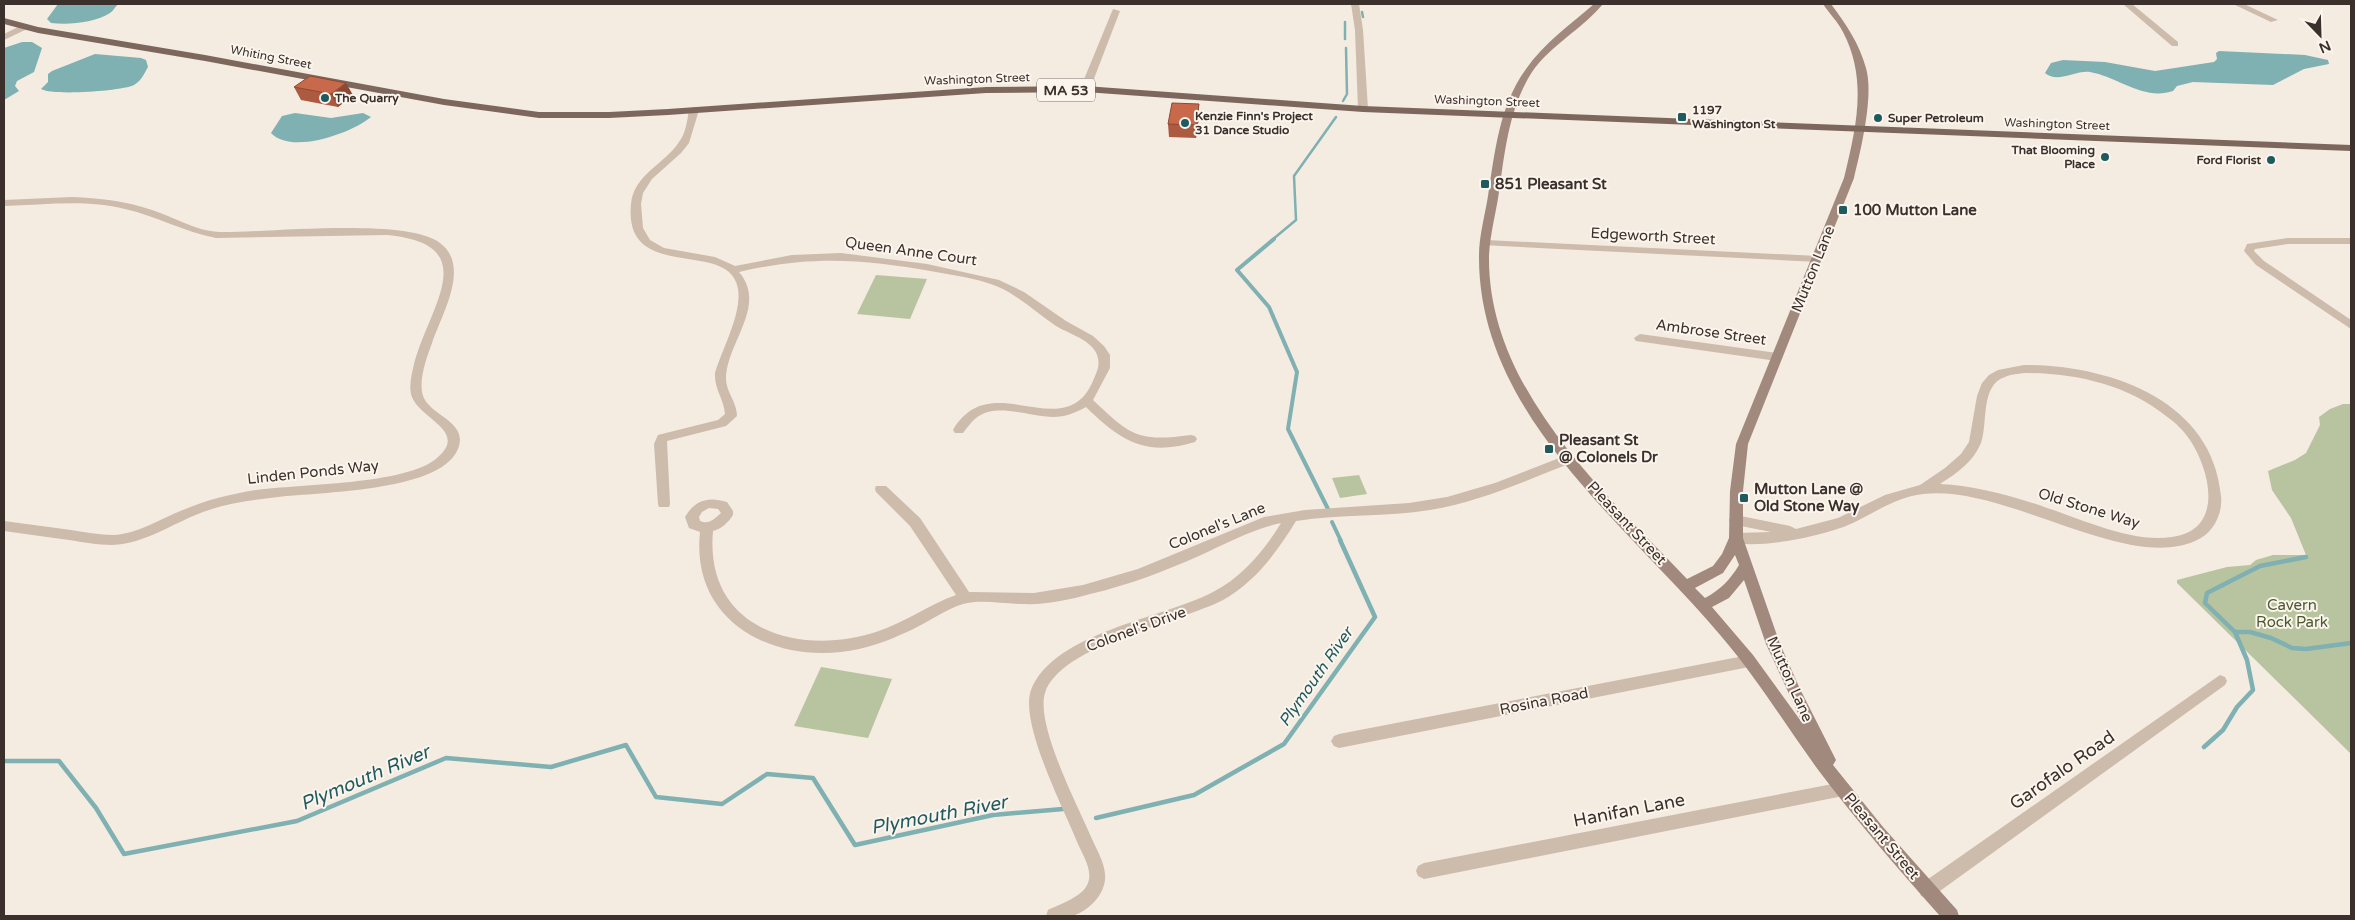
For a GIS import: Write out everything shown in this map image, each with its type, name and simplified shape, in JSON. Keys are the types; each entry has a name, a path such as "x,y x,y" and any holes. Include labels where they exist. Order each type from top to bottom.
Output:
{"main road":[{"name":"Whiting Street","path":"4,21 24,27 470,107 539,115 623,114"},
{"name":"Washington Street","path":"623,114 948,92 1085,89 1362,109 2351,148"}],"street":[{"path":"1354,4 1359,30 1362,109"},
{"name":"Pleasant Street","path":"1599,4 1529,71 1520,86 1508,115 1497,164 1484,257 1487,297 1495,335 1510,371 1532,411 1568,460 1703,605 1748,661 1842,789 1951,916"},
{"name":"Mutton Lane","path":"1827,4 1847,31 1862,69 1863,96 1860,130 1849,178 1742,444 1736,478 1736,538 1773,644 1792,690 1842,789"},
{"path":"2127,4 2175,44"},
{"path":"2237,4 2274,20"},
{"path":"1085,89 1116,11"},
{"path":"4,29 14,24"},
{"path":"4,37 24,27"},
{"path":"664,504 660,444 662,438 722,423 731,416 732,410 723,393 720,378 743,305 744,291 739,278 732,270 712,260 661,252 644,240 639,229 636,210 638,191 647,178 685,143 694,110"},
{"name":"Linden Ponds Way","path":"4,203 70,201 109,203 138,208 195,231 216,235 387,232 407,234 433,243 444,252 450,271 450,278 416,379 416,387 420,401 448,425 454,435 452,450 441,464 432,469 398,479 237,498 197,509 146,533 122,539 103,540 4,526"},
{"path":"2351,241 2266,243 2251,246 2248,251 2260,263 2351,325"},
{"name":"Edgeworth Street","path":"1486,243 1818,259"},
{"name":"Queen Anne Court","path":"732,270 806,257 838,256 951,271 993,282 1015,291 1095,344 1102,354 1105,363 1101,375 1087,401"},
{"path":"2332,312 2351,311"},
{"name":"Ambrose Street","path":"1640,338 1777,357"},
{"name":"Old Stone Way","path":"1736,538 1769,539 1842,522 1878,502 1925,487 1960,464 1969,454 1979,430 1985,386 1991,379 2001,374 2042,370 2069,373 2114,383 2150,399 2179,419 2189,429 2199,445 2210,470 2215,492 2215,508 2208,524 2195,534 2176,542 2145,542 2099,532 2023,505 1951,489 1925,487"},
{"path":"959,430 968,418 990,407 1017,407 1054,414 1068,412 1087,401 1120,433 1130,439 1149,444 1191,439"},
{"name":"Colonel's Lane","path":"707,528 708,568 714,590 727,610 749,628 770,639 783,643 820,648 853,645 900,629 965,598 1027,598 1102,586 1163,565 1260,523 1292,517 1397,509 1447,502 1487,490 1568,460"},
{"path":"881,489 915,522 965,598"},
{"name":"Colonel's Drive","path":"1054,916 1082,901 1092,892 1096,885 1097,876 1081,830 1040,731 1036,705 1038,691 1056,667 1084,647 1187,611 1232,587 1266,558 1292,517"},
{"name":"Old Stone Way","path":"1736,520 1798,532"},
{"name":"Mutton Lane","path":"1685,586 1717,571 1723,566 1736,538"},
{"path":"1703,605 1719,598 1730,590 1746,564"},
{"name":"Rosina Road","path":"1339,741 1748,661"},
{"name":"Garofalo Road","path":"1927,890 2220,681"},
{"name":"Hanifan Lane","path":"1424,871 1842,789"}],"green space":[{"path":"876,275 927,279 910,319 857,314"},
{"name":"Cavern Rock Park","path":"2343,404 2351,404 2351,754 2177,583 2177,580 2227,567 2250,565 2256,560 2273,555 2306,555 2291,518 2272,490 2268,471 2295,460 2306,453 2320,425 2319,417 2330,409"},
{"path":"1359,475 1367,494 1340,498 1332,478"},
{"path":"821,667 892,679 868,738 794,726"}],"water":[{"path":"58,4 118,4 110,13 97,19 66,24 51,23 47,19"},
{"path":"22,42 32,42 42,48 34,72 17,81 15,86 19,91 4,100 4,48"},
{"path":"2219,51 2305,55 2328,60 2329,64 2304,69 2273,85 2193,82 2177,86 2173,91 2162,93 2141,91 2090,72 2061,77 2050,76 2045,73 2051,63 2063,60 2105,62 2155,71 2214,62 2217,59 2216,53"},
{"path":"95,54 141,58 146,60 148,67 139,81 127,87 102,91 72,92 41,89 48,82 48,74 52,71"},
{"path":"295,113 331,118 363,113 371,117 336,135 306,142 292,142 280,139 271,133 282,116"}],"building":[{"path":"310,76 346,83 331,94 294,87"},
{"path":"1172,103 1199,104 1196,125 1168,124"}],"waterway":[{"name":"Plymouth River","path":"1362,12 1363,17"},
{"name":"Plymouth River","path":"1345,22 1345,39"},
{"name":"Plymouth River","path":"1343,101 1347,94 1346,48"},
{"name":"Plymouth River","path":"1272,240 1296,220 1294,176 1336,117"},
{"name":"Plymouth River","path":"1274,239 1237,270 1269,307 1297,372 1288,429 1328,509"},
{"name":"Plymouth River","path":"1332,522 1341,541"},
{"name":"Plymouth River","path":"1096,818 1194,795 1284,744 1375,617 1340,540"},
{"path":"2235,632 2205,603 2207,593 2260,566 2306,557"},
{"path":"2204,747 2223,730 2237,707 2253,690 2247,660 2235,632"},
{"path":"2235,632 2250,632 2271,638 2292,648 2306,649 2351,643"},
{"name":"Plymouth River","path":"4,761 59,761 96,808 124,854 297,821 446,758 551,767 626,745 656,797 722,804 767,774 813,778 855,845 993,815 1063,809"}],"place":[{"name":"The Quarry","path":"325,98"},
{"name":"1197 Washington St","path":"1682,117"},
{"name":"Super Petroleum","path":"1878,118"},
{"name":"Kenzie Finn's Project 31 Dance Studio","path":"1185,123"},
{"name":"That Blooming Place","path":"2105,157"},
{"name":"Ford Florist","path":"2271,160"},
{"name":"851 Pleasant St","path":"1485,184"},
{"name":"100 Mutton Lane","path":"1843,210"},
{"name":"Pleasant St @ Colonels Dr","path":"1549,449"},
{"name":"Mutton Lane @ Old Stone Way","path":"1744,498"}]}
